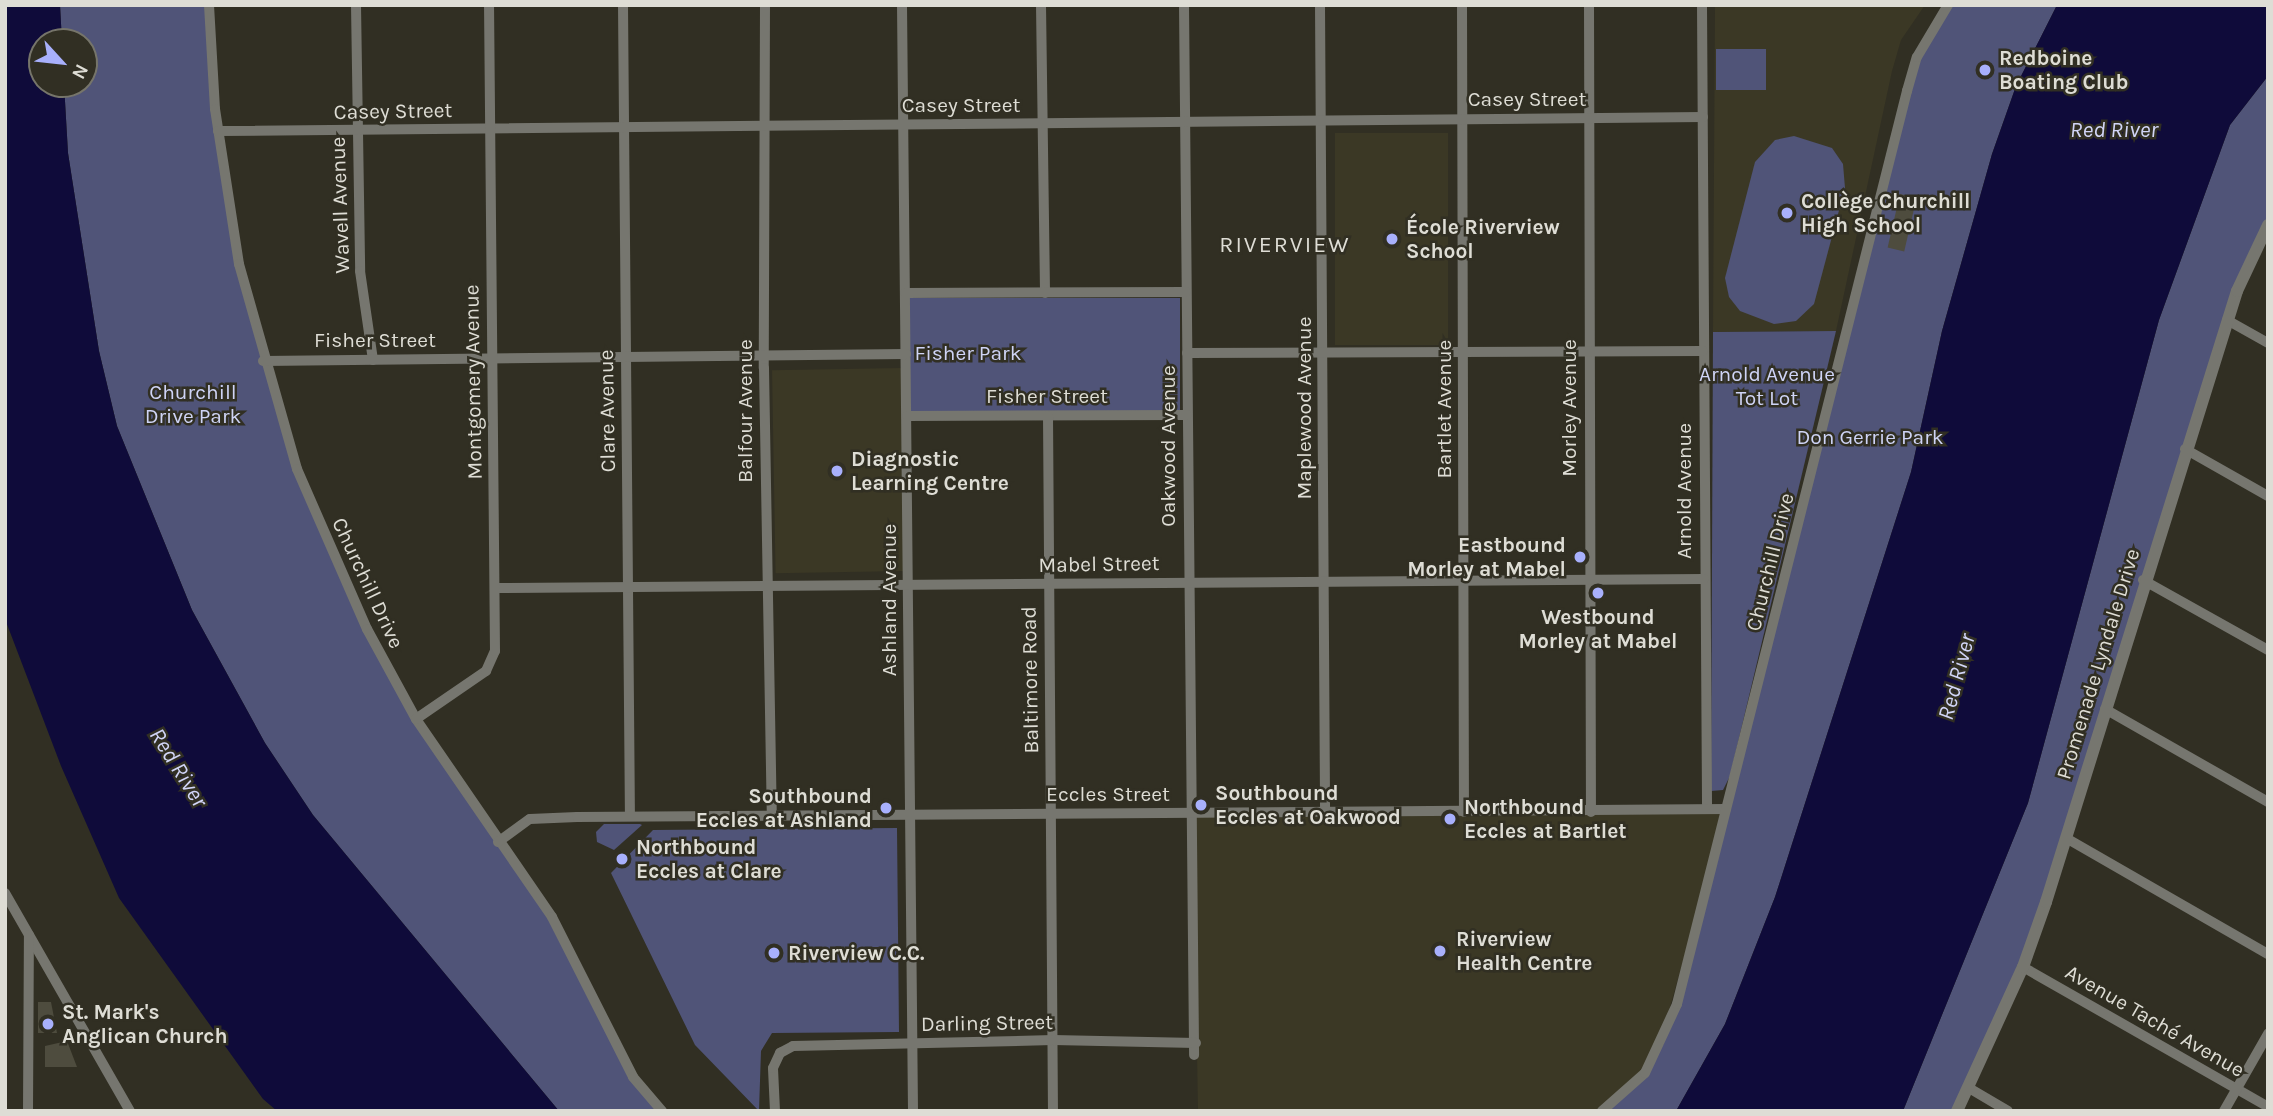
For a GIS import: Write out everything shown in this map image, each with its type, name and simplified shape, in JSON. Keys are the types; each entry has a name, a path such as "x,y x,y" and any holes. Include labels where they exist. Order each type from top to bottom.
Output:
{"street":[{"name":"Churchill Drive","path":"209,5 218,131 239,264 263,361 297,469 330,550 416,719 551,917 633,1077 662,1111"},
{"name":"Wavell Avenue","path":"356,5 360,271 373,360"},
{"name":"Montgomery Avenue","path":"416,719 490,667 495,588 489,5"},
{"name":"Clare Avenue","path":"622,5 630,816"},
{"name":"Balfour Avenue","path":"765,5 766,587 772,816"},
{"name":"Ashland Avenue","path":"902,5 913,1111"},
{"path":"1041,5 1045,293"},
{"name":"Oakwood Avenue","path":"1184,5 1188,582 1196,1043 1194,1055"},
{"name":"Maplewood Avenue","path":"1320,5 1325,811"},
{"name":"Bartlet Avenue","path":"1462,5 1464,812"},
{"name":"Morley Avenue","path":"1589,5 1587,351 1591,812"},
{"name":"Arnold Avenue","path":"1702,5 1707,808"},
{"name":"Churchill Drive","path":"1602,1111 1645,1073 1663,1045 1726,809 1916,57 1948,5"},
{"name":"Casey Street","path":"218,131 1703,117"},
{"name":"Promenade Lyndale Drive","path":"1957,1111 2023,967 2066,838 2143,580 2227,320 2268,225"},
{"path":"905,293 1186,292"},
{"path":"2227,320 2268,343"},
{"path":"1187,353 1322,350 1703,351"},
{"name":"Fisher Street","path":"263,361 906,354"},
{"name":"Fisher Street","path":"907,416 1187,415"},
{"name":"Baltimore Road","path":"1048,416 1053,1111"},
{"path":"2185,449 2268,496"},
{"name":"Mabel Street","path":"495,588 1704,579"},
{"path":"2143,580 2268,650"},
{"path":"2105,709 2268,802"},
{"name":"Eccles Street","path":"498,842 530,819 630,816 1325,811 1591,812 1726,809"},
{"path":"2066,838 2268,954"},
{"path":"5,893 130,1111"},
{"path":"28,1111 29,934"},
{"name":"Avenue Taché Avenue","path":"2023,967 2268,1108"},
{"path":"2224,1111 2268,1034"},
{"name":"Darling Street","path":"775,1111 774,1069 780,1053 793,1046 1053,1040 1196,1043"},
{"path":"1969,1088 2008,1111"}],"shaded area":[{"name":"Collège Churchill High School","path":"1715,5 1925,5 1901,40 1892,71 1836,331 1713,332"},
{"name":"École Riverview School","path":"1335,133 1448,133 1448,345 1335,345"},
{"name":"Diagnostic Learning Centre","path":"901,368 905,571 776,573 772,370"},
{"name":"Riverview Health Centre","path":"1726,809 1655,1060 1602,1111 1198,1111 1193,814"}],"green space":[{"name":"Churchill Drive Park","path":"60,5 209,5 230,216 297,469 386,666 552,917 633,1077 662,1111 559,1111 313,815 265,743 192,610 117,426 99,351 68,153 65,98 98,98 98,28 61,28"},
{"name":"Don Gerrie Park","path":"1948,5 2057,5 2016,86 1992,154 1942,331 1911,472 1775,897 1725,1024 1676,1111 1602,1111 1623,1096 1663,1045 1917,57"},
{"path":"1716,49 1766,49 1766,90 1716,90"},
{"path":"2268,76 2268,218 2246,259 2023,967 1957,1111 1903,1111 2028,803 2159,320 2230,125"},
{"path":"1794,136 1832,148 1843,164 1845,188 1814,304 1796,321 1774,324 1740,311 1729,297 1725,278 1755,162 1775,140"},
{"name":"Fisher Park","path":"909,298 1180,298 1180,411 909,411"},
{"name":"Arnold Avenue Tot Lot","path":"1836,331 1730,776 1723,790 1711,791 1713,332"},
{"path":"604,824 642,825 614,850 597,842 596,832"},
{"name":"Riverview C.C.","path":"897,828 899,1032 772,1033 761,1051 759,1111 695,1045 611,873 653,830"}],"water":[{"name":"Red River","path":"5,5 60,5 61,28 28,28 28,98 65,98 68,153 99,351 117,426 192,610 265,743 313,815 559,1111 277,1111 263,1099 119,898 61,766 5,619"},
{"name":"Red River","path":"2057,5 2268,5 2268,76 2230,125 2159,320 2028,803 1903,1111 1676,1111 1725,1024 1775,897 1911,472 1942,331 1992,154 2016,86"}],"building":[{"path":"1900,194 1917,198 1904,251 1888,248"},
{"name":"St. Mark's Anglican Church","path":"38,1002 51,1002 57,1033 38,1033"},
{"path":"67,1041 77,1067 45,1067 45,1046"}],"place":[{"name":"Redboine Boating Club","path":"1985,70"},
{"name":"Collège Churchill High School","path":"1787,213"},
{"name":"École Riverview School","path":"1392,239"},
{"name":"Diagnostic Learning Centre","path":"837,471"},
{"name":"Eastbound Morley at Mabel","path":"1580,557"},
{"name":"Westbound Morley at Mabel","path":"1598,593"},
{"name":"Southbound Eccles at Oakwood","path":"1201,805"},
{"name":"Southbound Eccles at Ashland","path":"886,808"},
{"name":"Northbound Eccles at Bartlet","path":"1450,819"},
{"name":"Northbound Eccles at Clare","path":"622,859"},
{"name":"Riverview Health Centre","path":"1440,951"},
{"name":"Riverview C.C.","path":"774,953"},
{"name":"St. Mark's Anglican Church","path":"48,1024"}],"district":[{"name":"RIVERVIEW","path":"1285,245"}]}
